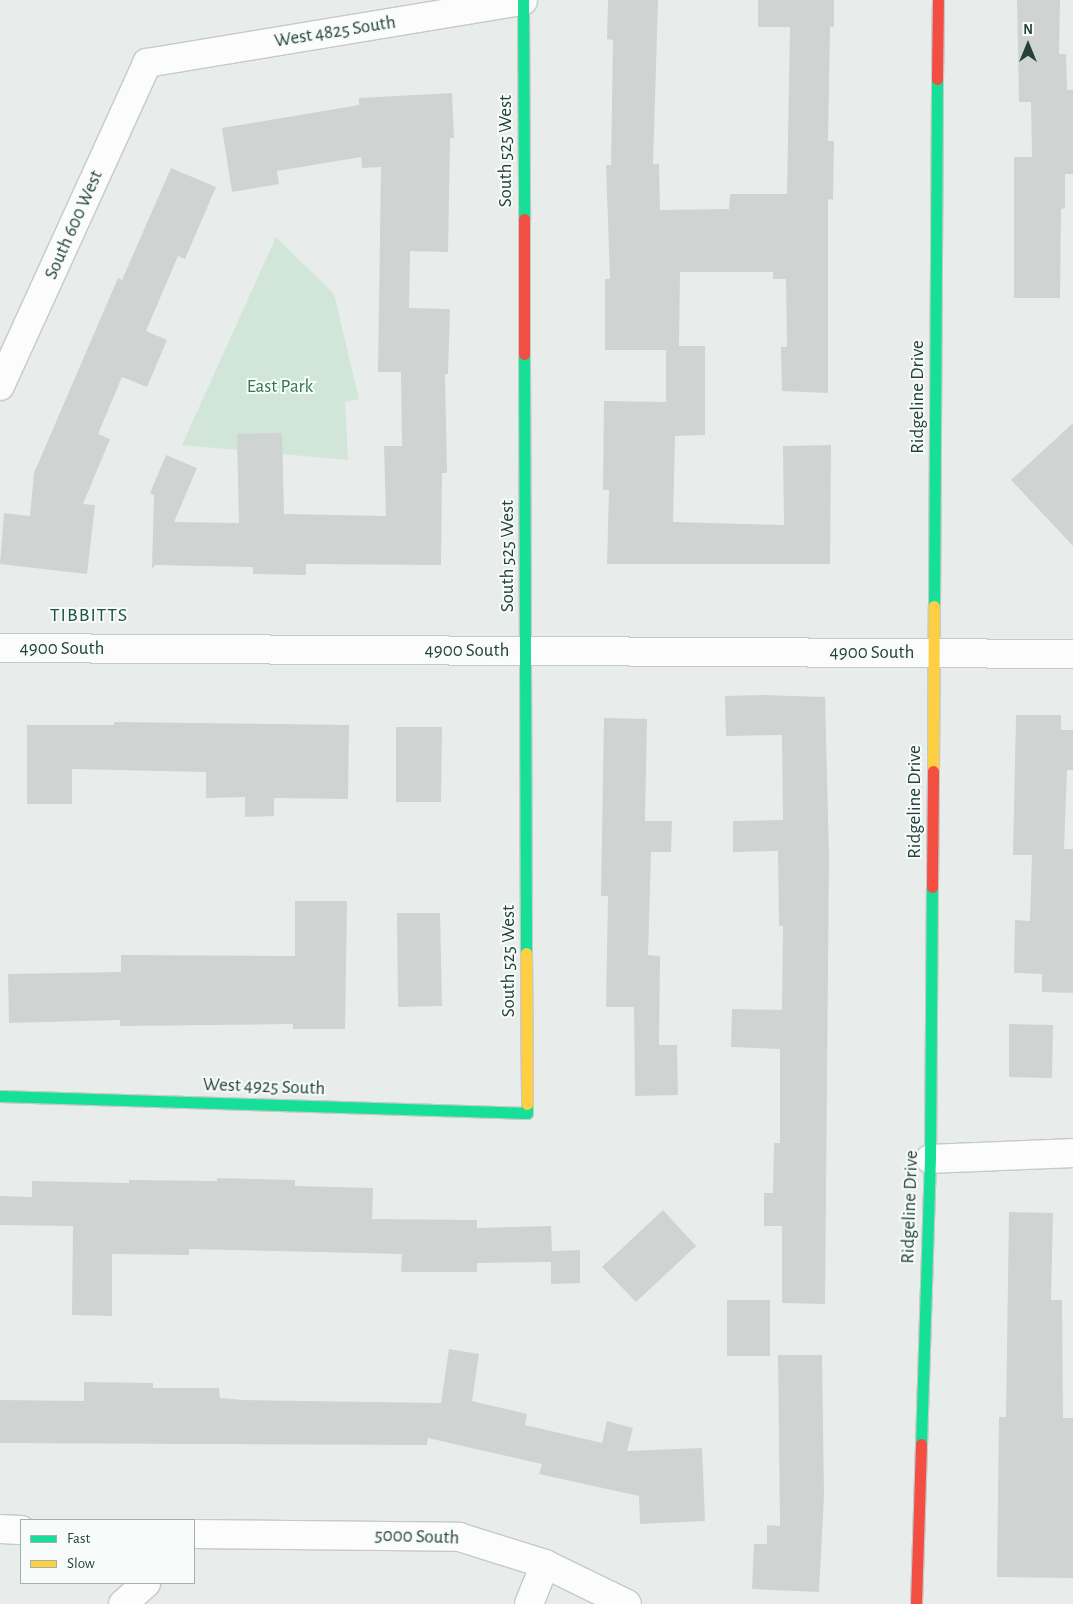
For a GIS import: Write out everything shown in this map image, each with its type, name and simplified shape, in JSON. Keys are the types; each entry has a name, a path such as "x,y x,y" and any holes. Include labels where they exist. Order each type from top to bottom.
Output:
{"street":[{"name":"West 4825 South","path":"147,63 523,0"},
{"name":"South 525 West","path":"523,0 527,1113"},
{"name":"Ridgeline Drive","path":"916,1604 930,1159 938,0"},
{"name":"South 600 West","path":"0,386 147,63"},
{"name":"4900 South","path":"0,648 1073,654"},
{"name":"West 4925 South","path":"0,1096 527,1113"},
{"path":"930,1159 1073,1153"},
{"path":"0,1529 20,1530"},
{"name":"5000 South","path":"196,1536 458,1537 545,1564 627,1604"},
{"path":"529,1604 545,1564"},
{"path":"123,1604 145,1584"}],"green space":[{"name":"East Park","path":"276,237 334,294 359,399 345,402 348,460 182,445"}],"building":[{"path":"608,0 658,0 653,164 659,164 660,210 729,209 730,194 787,194 790,27 758,27 758,0 834,0 834,27 830,27 828,141 834,141 833,200 828,199 828,393 782,391 781,347 787,347 786,279 773,279 773,272 680,272 679,346 705,346 705,435 675,436 673,522 784,525 783,446 831,445 830,564 607,564 609,490 603,490 604,401 666,402 666,350 605,350 605,279 610,279 606,165 611,165 613,40 607,39"},
{"path":"1017,0 1060,0 1059,54 1066,54 1067,90 1073,90 1073,174 1065,174 1065,208 1061,209 1060,298 1014,298 1014,157 1032,157 1031,102 1019,102"},
{"path":"452,93 454,138 450,138 448,252 410,251 409,308 450,309 448,374 445,374 447,473 442,473 441,565 306,564 306,575 253,574 253,567 155,565 152,569 154,495 150,493 166,455 197,468 174,522 239,523 237,434 282,433 284,514 386,516 384,446 402,446 401,372 378,372 381,167 362,168 361,157 277,171 279,184 232,192 222,128 359,105 359,98"},
{"path":"171,168 216,187 185,259 178,256 146,331 167,340 147,387 122,377 98,434 110,439 83,504 95,505 87,574 0,564 4,513 30,516 34,473 118,278 122,280"},
{"path":"1073,423 1073,546 1011,480"},
{"path":"725,696 825,697 829,856 825,1304 782,1303 782,1226 764,1226 764,1193 773,1193 774,1143 780,1143 780,1049 731,1047 732,1009 782,1010 783,926 779,926 778,851 733,852 733,821 783,820 782,735 726,736"},
{"path":"1016,715 1061,715 1061,730 1073,730 1073,770 1067,770 1064,849 1073,849 1073,993 1042,992 1042,974 1014,973 1015,920 1030,921 1032,855 1013,855"},
{"path":"604,718 647,719 645,821 672,821 671,852 651,852 648,955 660,956 659,1045 677,1045 678,1095 635,1096 634,1007 606,1007 608,896 601,896"},
{"path":"114,722 349,725 348,799 274,798 274,816 245,817 245,797 206,798 206,772 72,769 72,804 27,804 27,725 114,725"},
{"path":"396,727 442,727 441,802 396,802"},
{"path":"295,901 347,901 345,1029 293,1029 293,1024 120,1026 120,1020 9,1023 8,974 121,972 121,955 295,956"},
{"path":"397,913 440,913 442,1006 398,1007"},
{"path":"1009,1024 1053,1025 1052,1078 1009,1077"},
{"path":"217,1178 295,1180 295,1186 373,1188 372,1219 477,1220 477,1228 551,1226 552,1251 580,1250 580,1283 551,1284 551,1262 477,1263 477,1272 401,1272 402,1254 189,1249 189,1255 112,1254 112,1316 72,1315 73,1226 0,1225 0,1196 32,1197 32,1181 129,1183 129,1180 217,1181"},
{"path":"663,1210 696,1246 636,1302 602,1267"},
{"path":"1009,1212 1053,1213 1051,1300 1062,1300 1063,1418 1073,1418 1073,1578 997,1577 999,1417 1006,1417"},
{"path":"727,1300 770,1300 770,1356 727,1356"},
{"path":"449,1349 479,1354 472,1401 527,1414 525,1425 602,1443 607,1421 633,1428 627,1451 702,1448 705,1521 640,1524 639,1496 539,1474 542,1464 428,1438 427,1445 0,1443 0,1400 84,1401 84,1382 153,1383 153,1388 219,1388 220,1398 243,1400 441,1403"},
{"path":"778,1355 822,1355 824,1496 819,1592 752,1589 754,1544 767,1544 767,1525 780,1526"}],"traffic: fast":[{"path":"523,0 524,219"},
{"path":"934,606 937,79"},
{"path":"524,354 526,953"},
{"path":"921,1444 930,1159 932,887"},
{"path":"0,1096 527,1113 527,1104"}],"traffic: slow":[{"path":"933,771 934,606"},
{"path":"526,953 527,1104"}],"traffic: jam":[{"path":"937,79 938,0"},
{"path":"524,219 524,354"},
{"path":"932,887 933,771"},
{"path":"916,1604 921,1444"}],"district":[{"name":"TIBBITTS","path":"89,615"}]}
